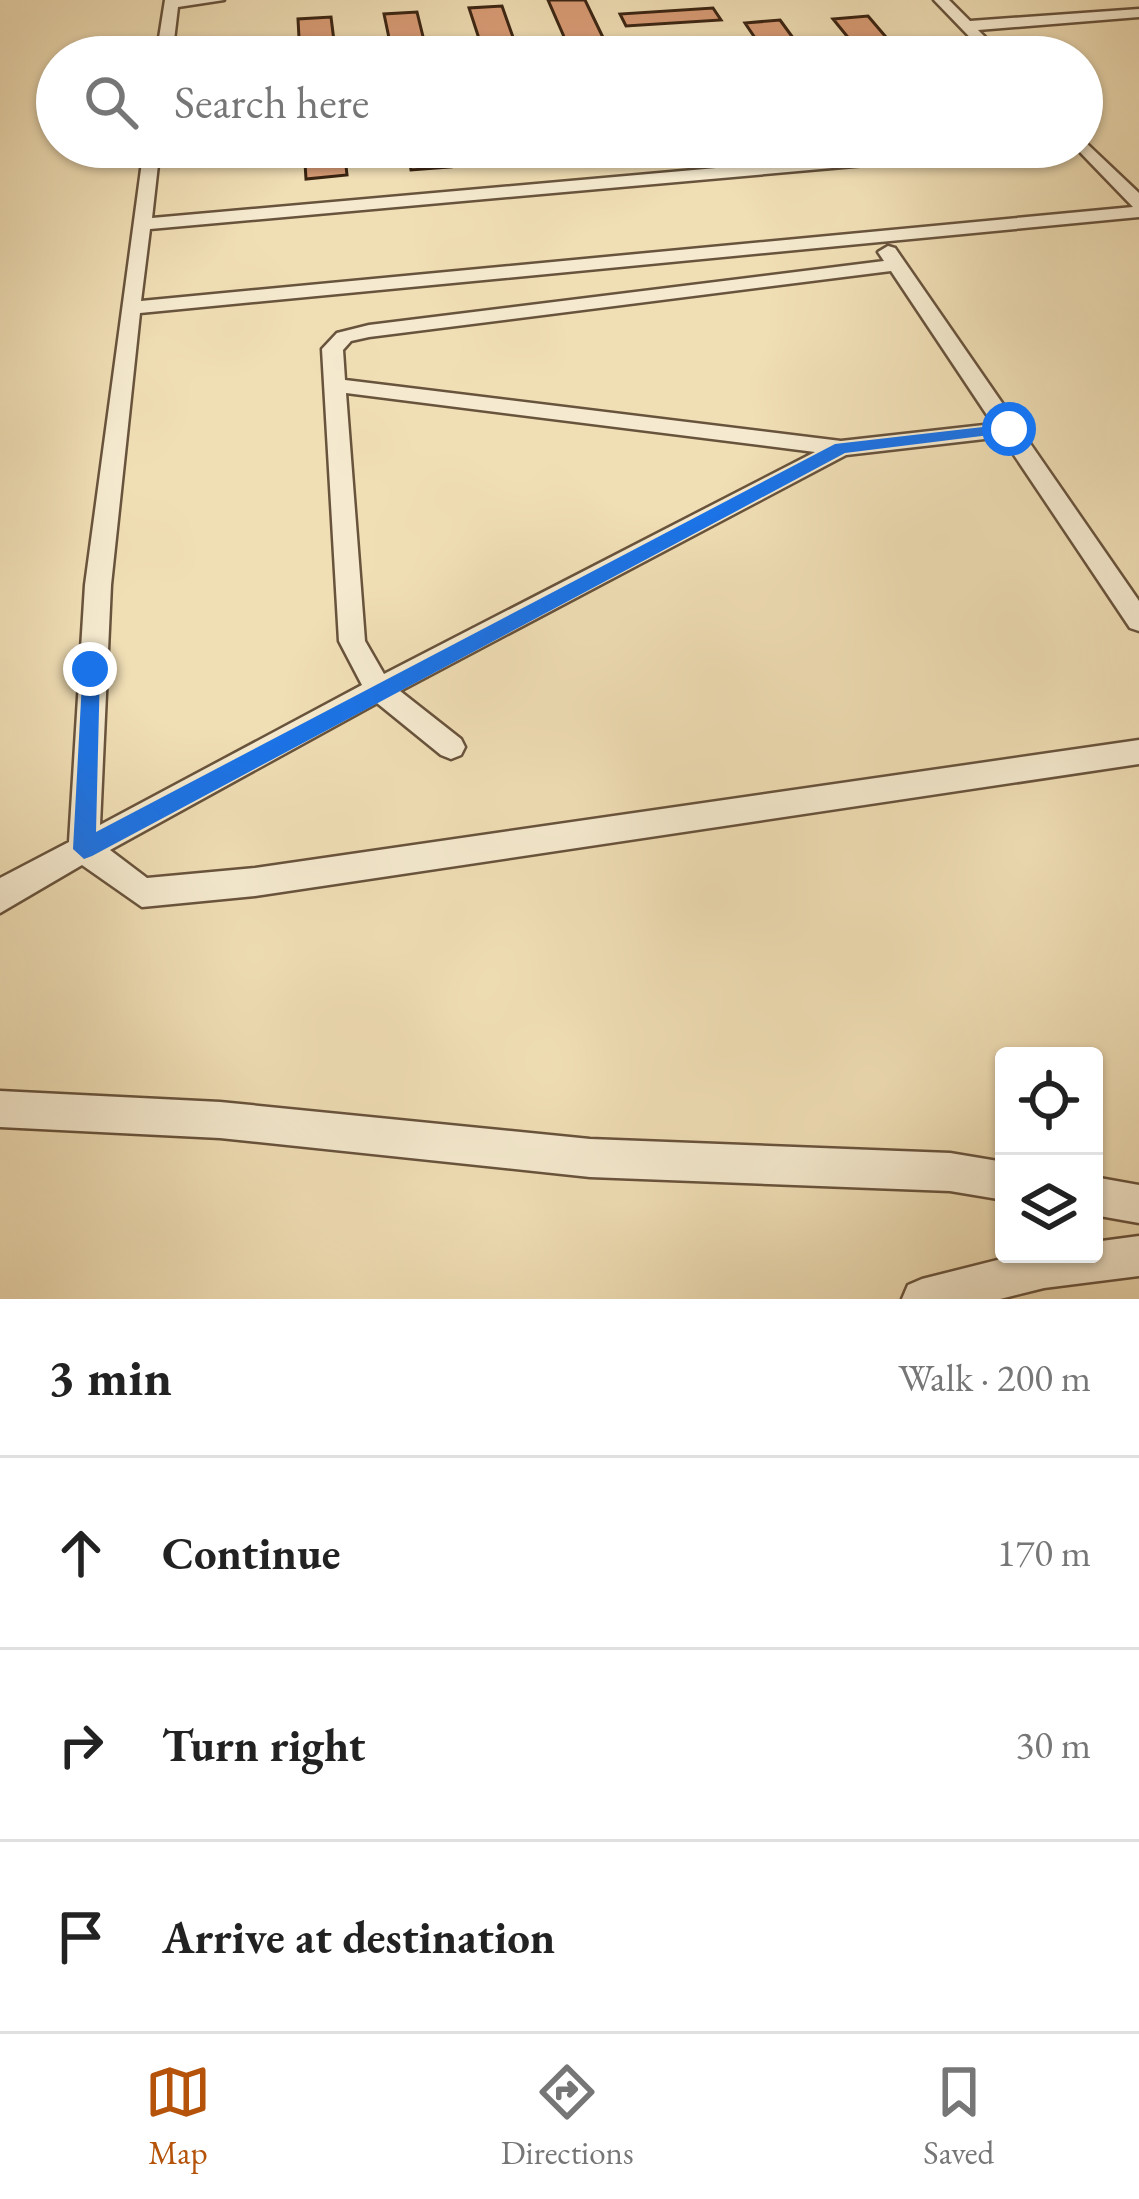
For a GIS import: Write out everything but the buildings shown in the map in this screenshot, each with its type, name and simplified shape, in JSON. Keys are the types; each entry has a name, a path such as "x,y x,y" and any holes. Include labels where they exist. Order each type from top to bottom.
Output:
{"lane":[{"path":"167,36 171,2 217,0"},
{"path":"941,0 977,36"},
{"path":"967,26 1139,13"},
{"path":"1103,166 1139,202"},
{"path":"84,849 90,669 149,168"},
{"path":"142,224 775,168"},
{"path":"130,308 1139,212"},
{"path":"878,237 1139,621"},
{"path":"452,747 379,689 360,666 352,641 332,349 344,337 369,331 897,265"},
{"path":"334,385 841,448 1009,429"},
{"path":"0,899 379,689 841,448"},
{"path":"84,849 142,893 255,882 1139,752"},
{"path":"0,1109 220,1120 590,1158 950,1172 995,1180"},
{"path":"1103,1198 1139,1204"},
{"path":"922,1299 1044,1268 1139,1256"}],"route":[{"path":"90,669 84,849 841,448 1009,429"}]}
